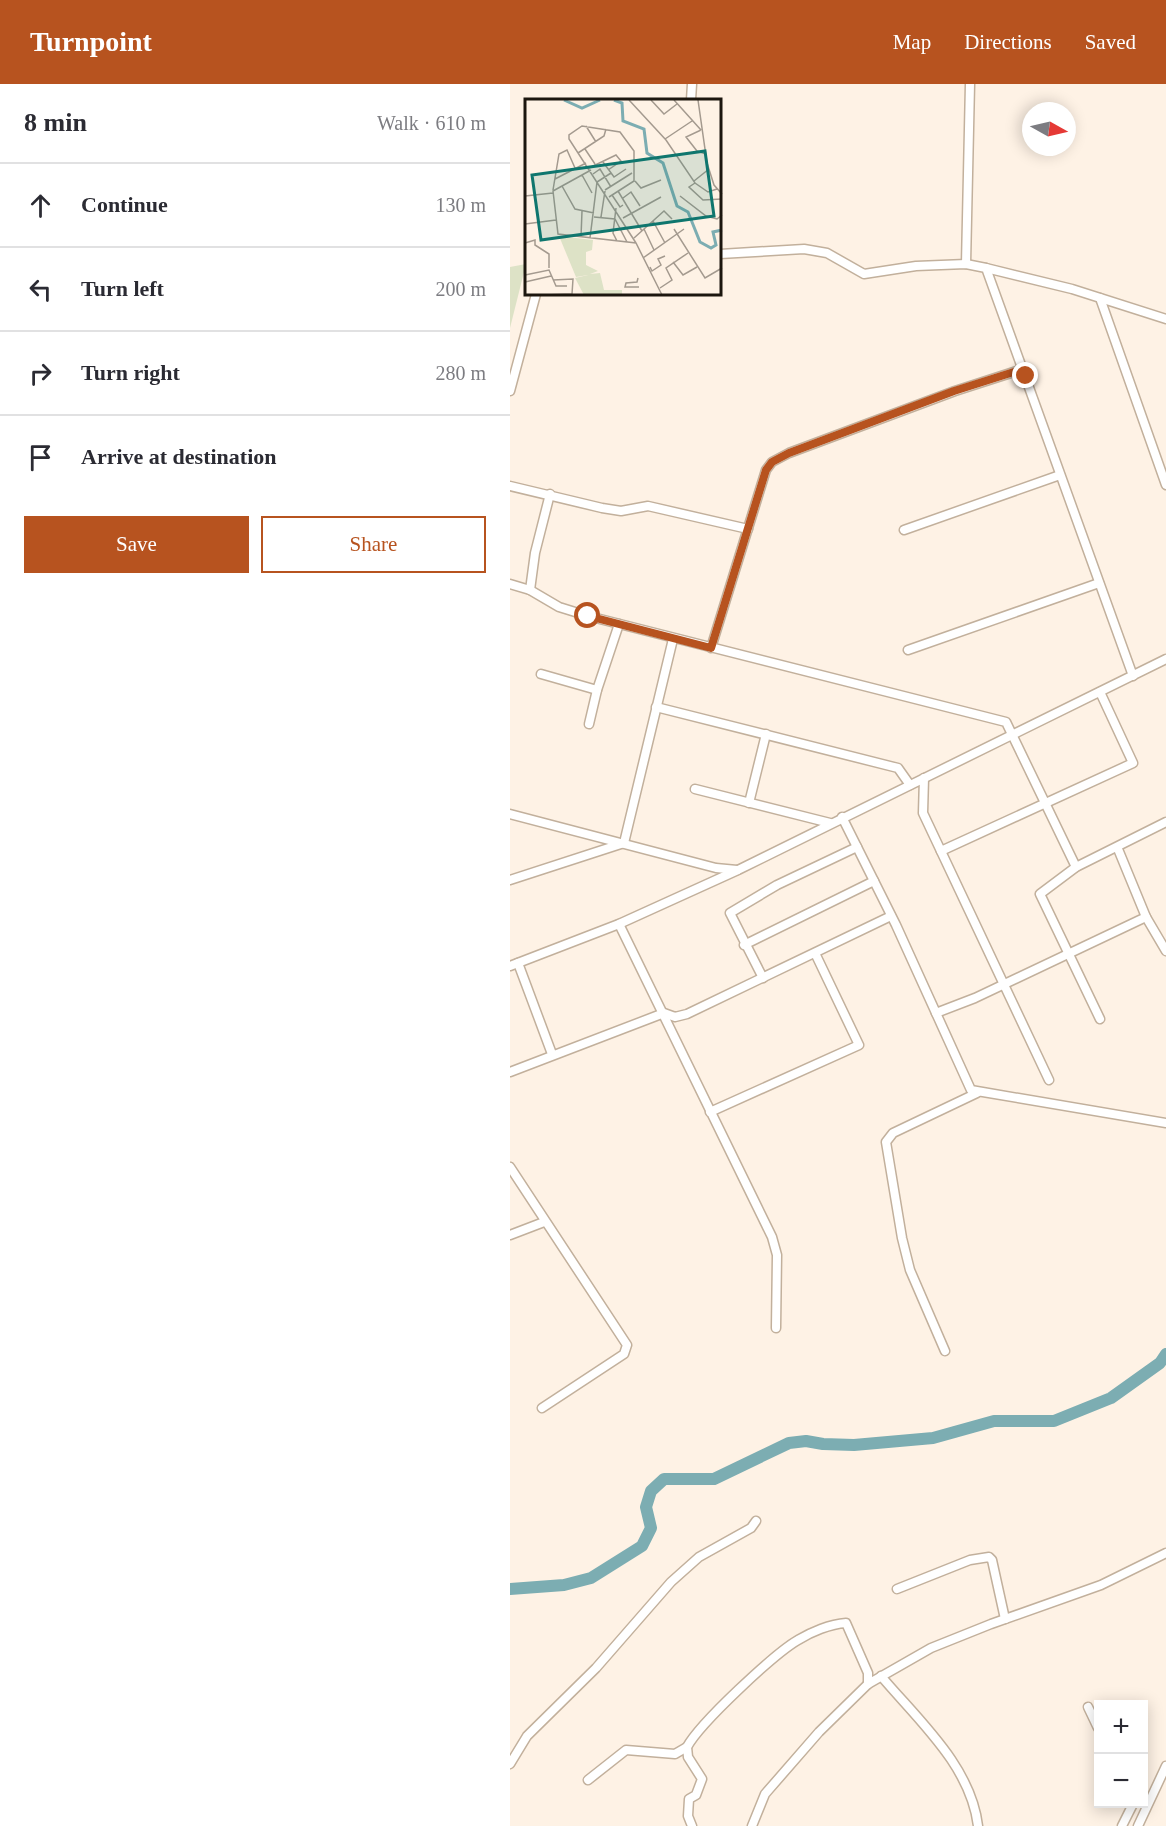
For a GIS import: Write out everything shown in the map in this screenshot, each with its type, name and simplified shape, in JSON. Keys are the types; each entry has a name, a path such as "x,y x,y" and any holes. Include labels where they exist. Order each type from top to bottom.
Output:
{"street":[{"path":"691,99 692,84"},
{"path":"966,264 970,84"},
{"path":"722,254 804,249 827,253 864,274 916,266 966,264 1100,298 1166,320"},
{"path":"986,268 1133,676"},
{"path":"510,391 535,296"},
{"path":"1100,298 1166,485"},
{"path":"711,648 766,470 772,462 789,453 954,391 1023,369"},
{"path":"904,530 1060,475"},
{"path":"510,486 621,511 648,506 748,529"},
{"path":"530,590 535,553 550,494"},
{"path":"908,650 1099,582"},
{"path":"510,584 530,590 558,607 673,639 1002,720 1008,724 1076,867"},
{"path":"589,724 597,690 619,624"},
{"path":"624,843 673,639"},
{"path":"552,1054 514,965 619,924 738,870 842,817 1165,662"},
{"path":"541,674 597,690"},
{"path":"941,851 1132,763 1100,692"},
{"path":"656,707 898,768 910,785"},
{"path":"749,803 766,734"},
{"path":"924,778 925,793 921,806 1049,1080"},
{"path":"695,789 830,824"},
{"path":"510,814 716,868 738,870"},
{"path":"842,817 891,916 969,1087 977,1093 1166,1123"},
{"path":"1101,1019 1067,954 1040,894 1076,867 1118,849 1166,822"},
{"path":"510,880 624,843"},
{"path":"763,978 744,945 730,913 856,847"},
{"path":"1118,849 1146,917 1166,951"},
{"path":"744,945 874,881"},
{"path":"510,1072 664,1013 680,1017 891,916"},
{"path":"936,1013 975,998 1003,982 1146,917"},
{"path":"619,924 776,1247 776,1328"},
{"path":"710,1112 859,1045 815,953"},
{"path":"945,1352 910,1270 902,1238 900,1214 886,1142 893,1133 977,1093"},
{"path":"510,1167 627,1348 624,1354 542,1408"},
{"path":"510,1234 544,1222"},
{"path":"510,1764 527,1736 596,1668 671,1582 699,1557 751,1528 756,1521"},
{"path":"752,1826 765,1794 819,1732 868,1684 931,1648 1115,1580 1166,1553"},
{"path":"897,1589 970,1560 989,1557 992,1560 1005,1619"},
{"path":"588,1780 626,1750 675,1754 687,1747 712,1717 772,1660 798,1640 835,1623 846,1623 851,1632 868,1673 868,1684"},
{"path":"881,1676 958,1771 975,1803 978,1826"},
{"path":"1088,1707 1094,1720"},
{"path":"687,1747 688,1757 702,1779 696,1795 689,1799 688,1816 692,1826"},
{"path":"1138,1826 1166,1766"},
{"path":"1122,1826 1130,1808"}],"green space":[{"path":"525,264 510,328 510,267"}],"waterway":[{"path":"510,1589 564,1585 591,1578 642,1546 651,1528 646,1507 651,1491 664,1479 714,1479 789,1443 806,1441 854,1445 933,1438 994,1421 1054,1421 1111,1398 1160,1363 1166,1354"}],"route":[{"path":"588,616 711,648 766,470 772,462 789,453 954,391 1023,369 1026,376"}]}
